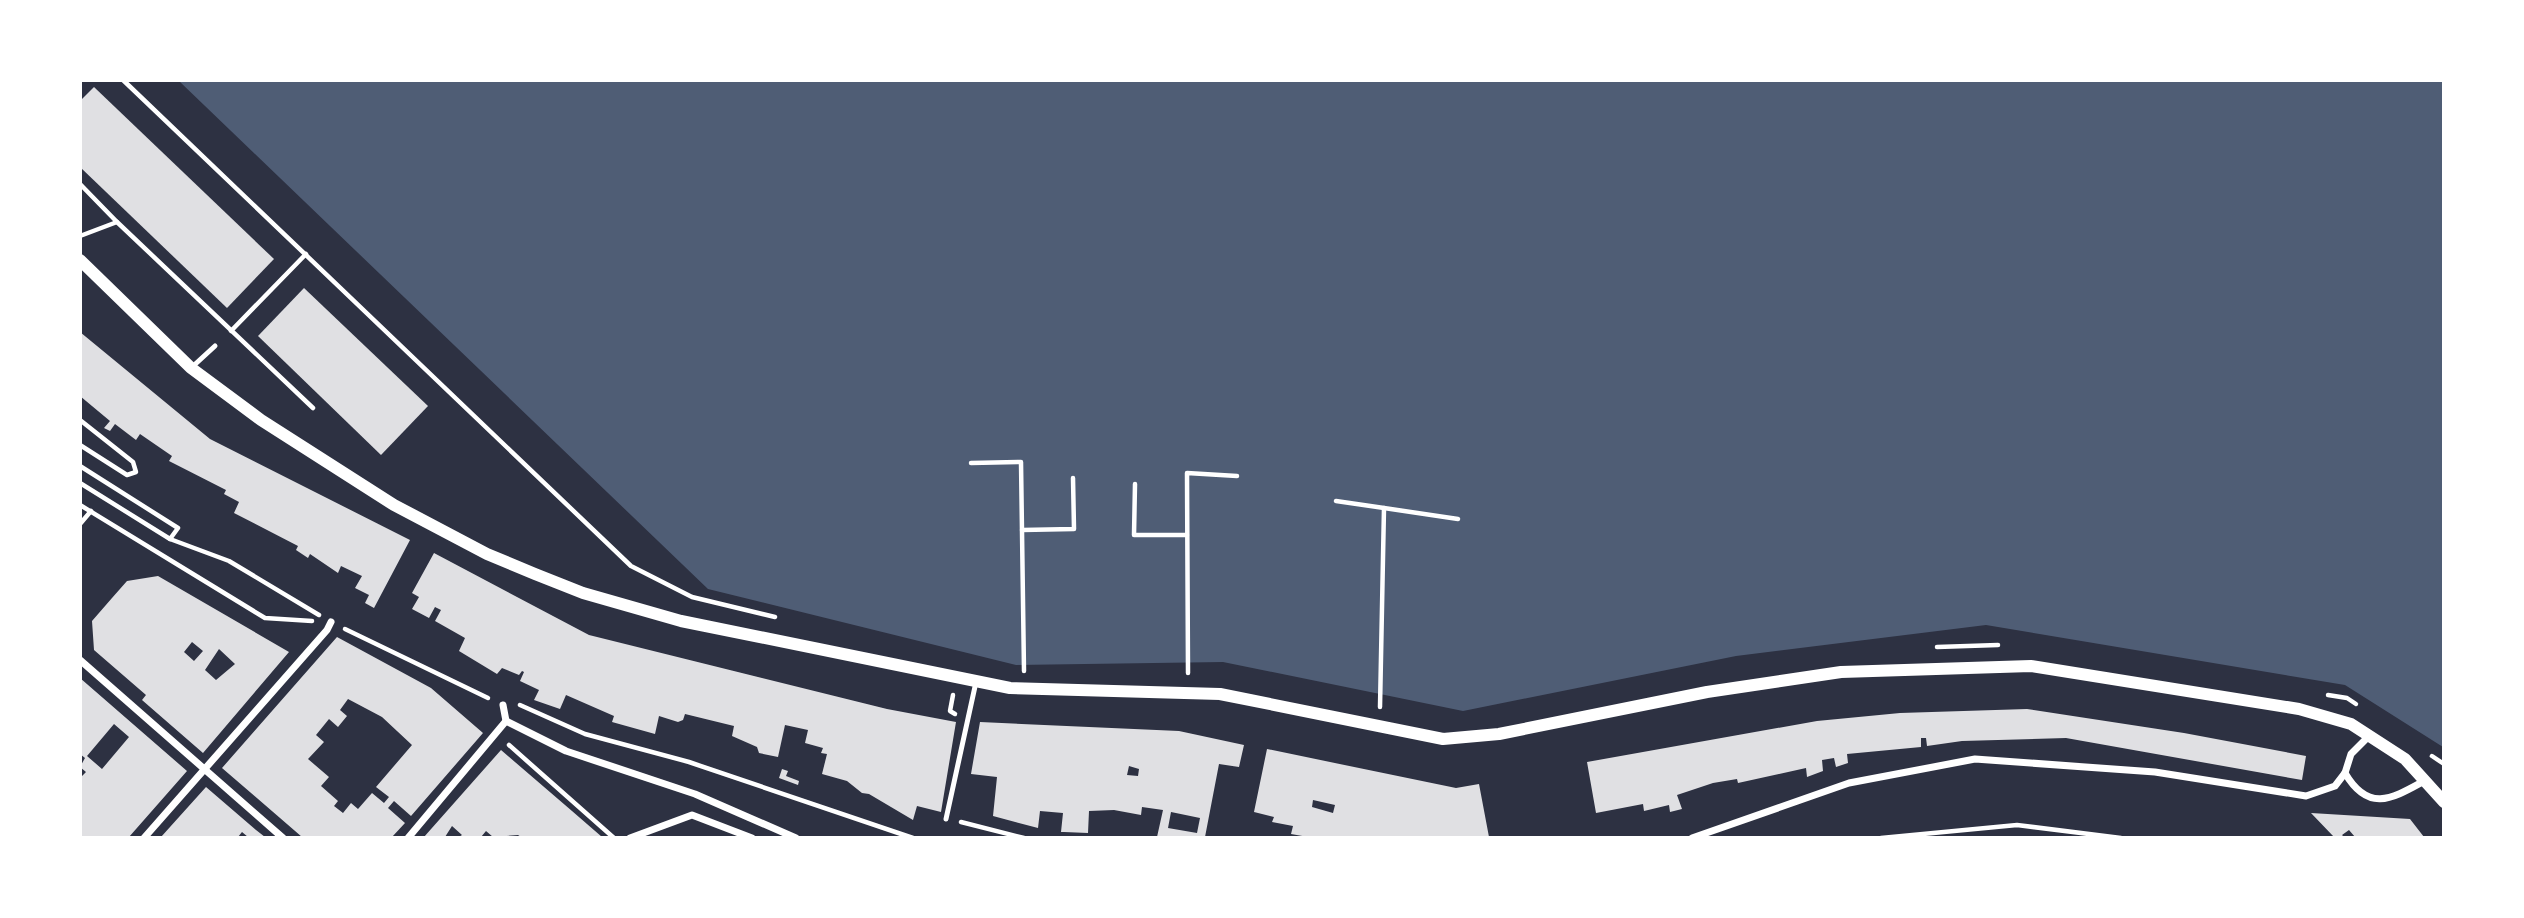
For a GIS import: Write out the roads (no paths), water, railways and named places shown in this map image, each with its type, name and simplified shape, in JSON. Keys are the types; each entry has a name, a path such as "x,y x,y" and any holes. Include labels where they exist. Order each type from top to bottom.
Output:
{"street":[{"path":"80,260 191,368 261,419 394,505 487,554 535,574 583,593 681,621 1010,688 1220,694 1443,739 1499,734 1707,692 1841,672 2022,666 2109,676 2299,709 2351,724 2405,759 2444,802"},
{"path":"144,838 327,631 331,622"},
{"path":"80,660 283,838"},
{"path":"408,838 497,735 506,721 503,705"},
{"path":"506,721 566,751 695,794 796,838"},
{"path":"1692,838 1849,783 1975,759 2155,772 2306,796 2335,786 2345,773 2351,754 2370,735"},
{"path":"2345,773 2354,788 2374,798 2390,800 2426,780"},
{"path":"630,838 692,816 752,838"}],"lane":[{"path":"191,368 215,346"},
{"path":"946,819 976,682"}],"water":[{"path":"179,81 2443,81 2443,747 2345,685 1986,625 1736,656 1463,711 1223,662 1016,665 708,589"}]}
